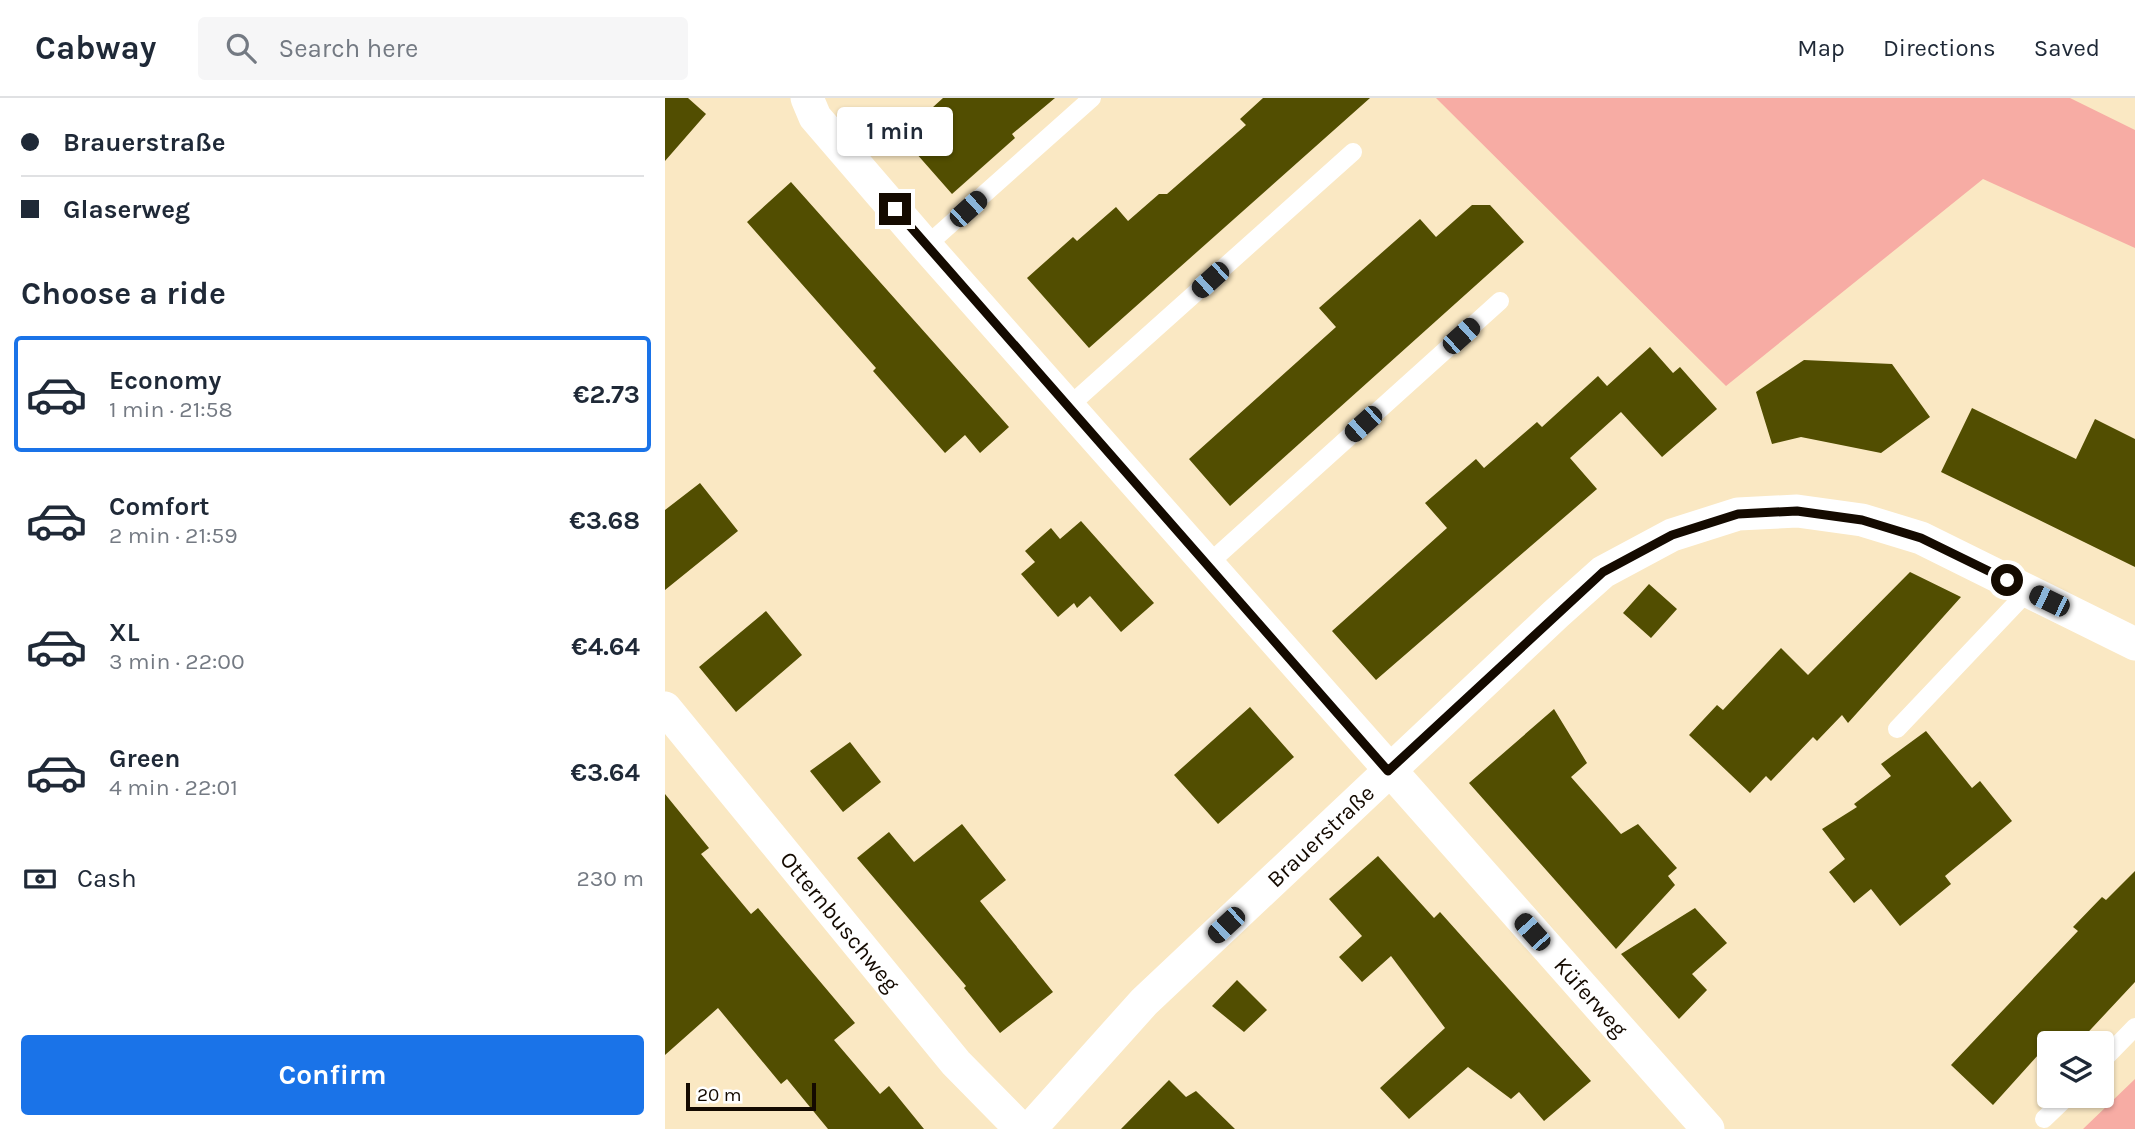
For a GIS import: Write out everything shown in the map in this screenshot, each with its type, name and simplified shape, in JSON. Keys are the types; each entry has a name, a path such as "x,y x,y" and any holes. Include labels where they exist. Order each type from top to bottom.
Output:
{"street":[{"name":"Küferweg","path":"807,98 815,117 926,246 1388,771 1708,1129"},
{"name":"Brauerstraße","path":"1030,1129 1145,1002 1603,572 1672,535 1738,514 1797,511 1862,520 1921,538 2135,644"},
{"name":"Otternbuschweg","path":"665,708 956,1063 1021,1129"}],"lane":[{"path":"926,246 1092,98"},
{"path":"1068,407 1353,152"},
{"path":"1207,565 1500,301"},
{"path":"1897,729 2028,591"},
{"path":"2114,1049 2135,1027"},
{"path":"2044,1119 2055,1108"}],"shaded area":[{"path":"1436,98 2070,98 2135,130 2135,248 1983,179 1726,386"},
{"path":"2135,1079 2135,1129 2083,1129 2105,1108 2114,1108 2114,1099"}],"building":[{"path":"665,98 688,98 706,114 665,161"},
{"path":"943,98 1055,98 1012,134 1015,138 952,194 901,136"},
{"path":"1263,98 1370,98 1089,348 1027,278 1073,237 1077,241 1116,207 1128,221 1159,194 1167,194 1246,125 1240,119"},
{"path":"791,182 1009,427 980,453 965,435 945,453 873,371 876,368 747,222"},
{"path":"1472,205 1490,205 1524,242 1230,506 1189,459 1336,327 1319,308 1420,219 1436,237"},
{"path":"1650,347 1673,373 1680,367 1717,409 1662,457 1621,412 1570,458 1597,489 1376,680 1332,631 1447,528 1425,503 1476,459 1484,468 1537,422 1542,427 1598,376 1607,386"},
{"path":"1804,360 1892,364 1930,417 1881,453 1801,437 1772,444 1756,392"},
{"path":"1972,408 2076,459 2095,419 2135,439 2135,567 1941,472"},
{"path":"700,483 738,531 665,590 665,510"},
{"path":"1081,521 1154,603 1121,632 1090,596 1077,608 1074,603 1058,617 1021,574 1035,562 1025,551 1051,528 1060,539"},
{"path":"1910,572 1961,597 1848,723 1842,715 1817,741 1813,737 1771,781 1766,776 1750,793 1689,735 1717,705 1723,710 1781,648 1808,675"},
{"path":"1649,584 1677,609 1651,638 1623,613"},
{"path":"766,611 802,655 736,712 699,667"},
{"path":"1250,707 1294,757 1218,824 1174,775"},
{"path":"1554,709 1587,763 1571,777 1621,834 1638,824 1677,868 1668,876 1675,885 1616,949 1469,783"},
{"path":"1926,731 1972,788 1980,781 2012,821 1945,876 1951,884 1900,926 1871,889 1854,903 1829,872 1845,859 1822,829 1857,807 1854,804 1891,776 1881,764"},
{"path":"850,742 881,782 843,812 810,771"},
{"path":"665,794 709,848 701,854 751,914 758,908 855,1023 834,1040 880,1094 889,1086 924,1129 828,1129 787,1079 781,1084 718,1008 665,1055"},
{"path":"962,824 1006,880 980,901 1053,992 1000,1033 964,988 966,986 857,858 889,832 914,862"},
{"path":"1378,856 1434,918 1440,912 1591,1081 1544,1121 1519,1092 1511,1099 1468,1067 1409,1119 1380,1088 1445,1028 1391,956 1362,982 1339,957 1362,936 1329,899"},
{"path":"2135,871 2135,982 2089,1031 2037,1031 2037,1056 1993,1105 1951,1065 2078,931 2073,927 2102,897 2106,900"},
{"path":"1695,908 1727,943 1692,974 1707,990 1679,1019 1621,954"},
{"path":"1237,980 1267,1010 1244,1032 1212,1006"},
{"path":"1169,1080 1186,1097 1196,1091 1235,1129 1121,1129"}],"route":[{"path":"895,209 1388,771 1603,572 1672,535 1738,514 1797,511 1862,520 1921,538 2007,580"}]}
